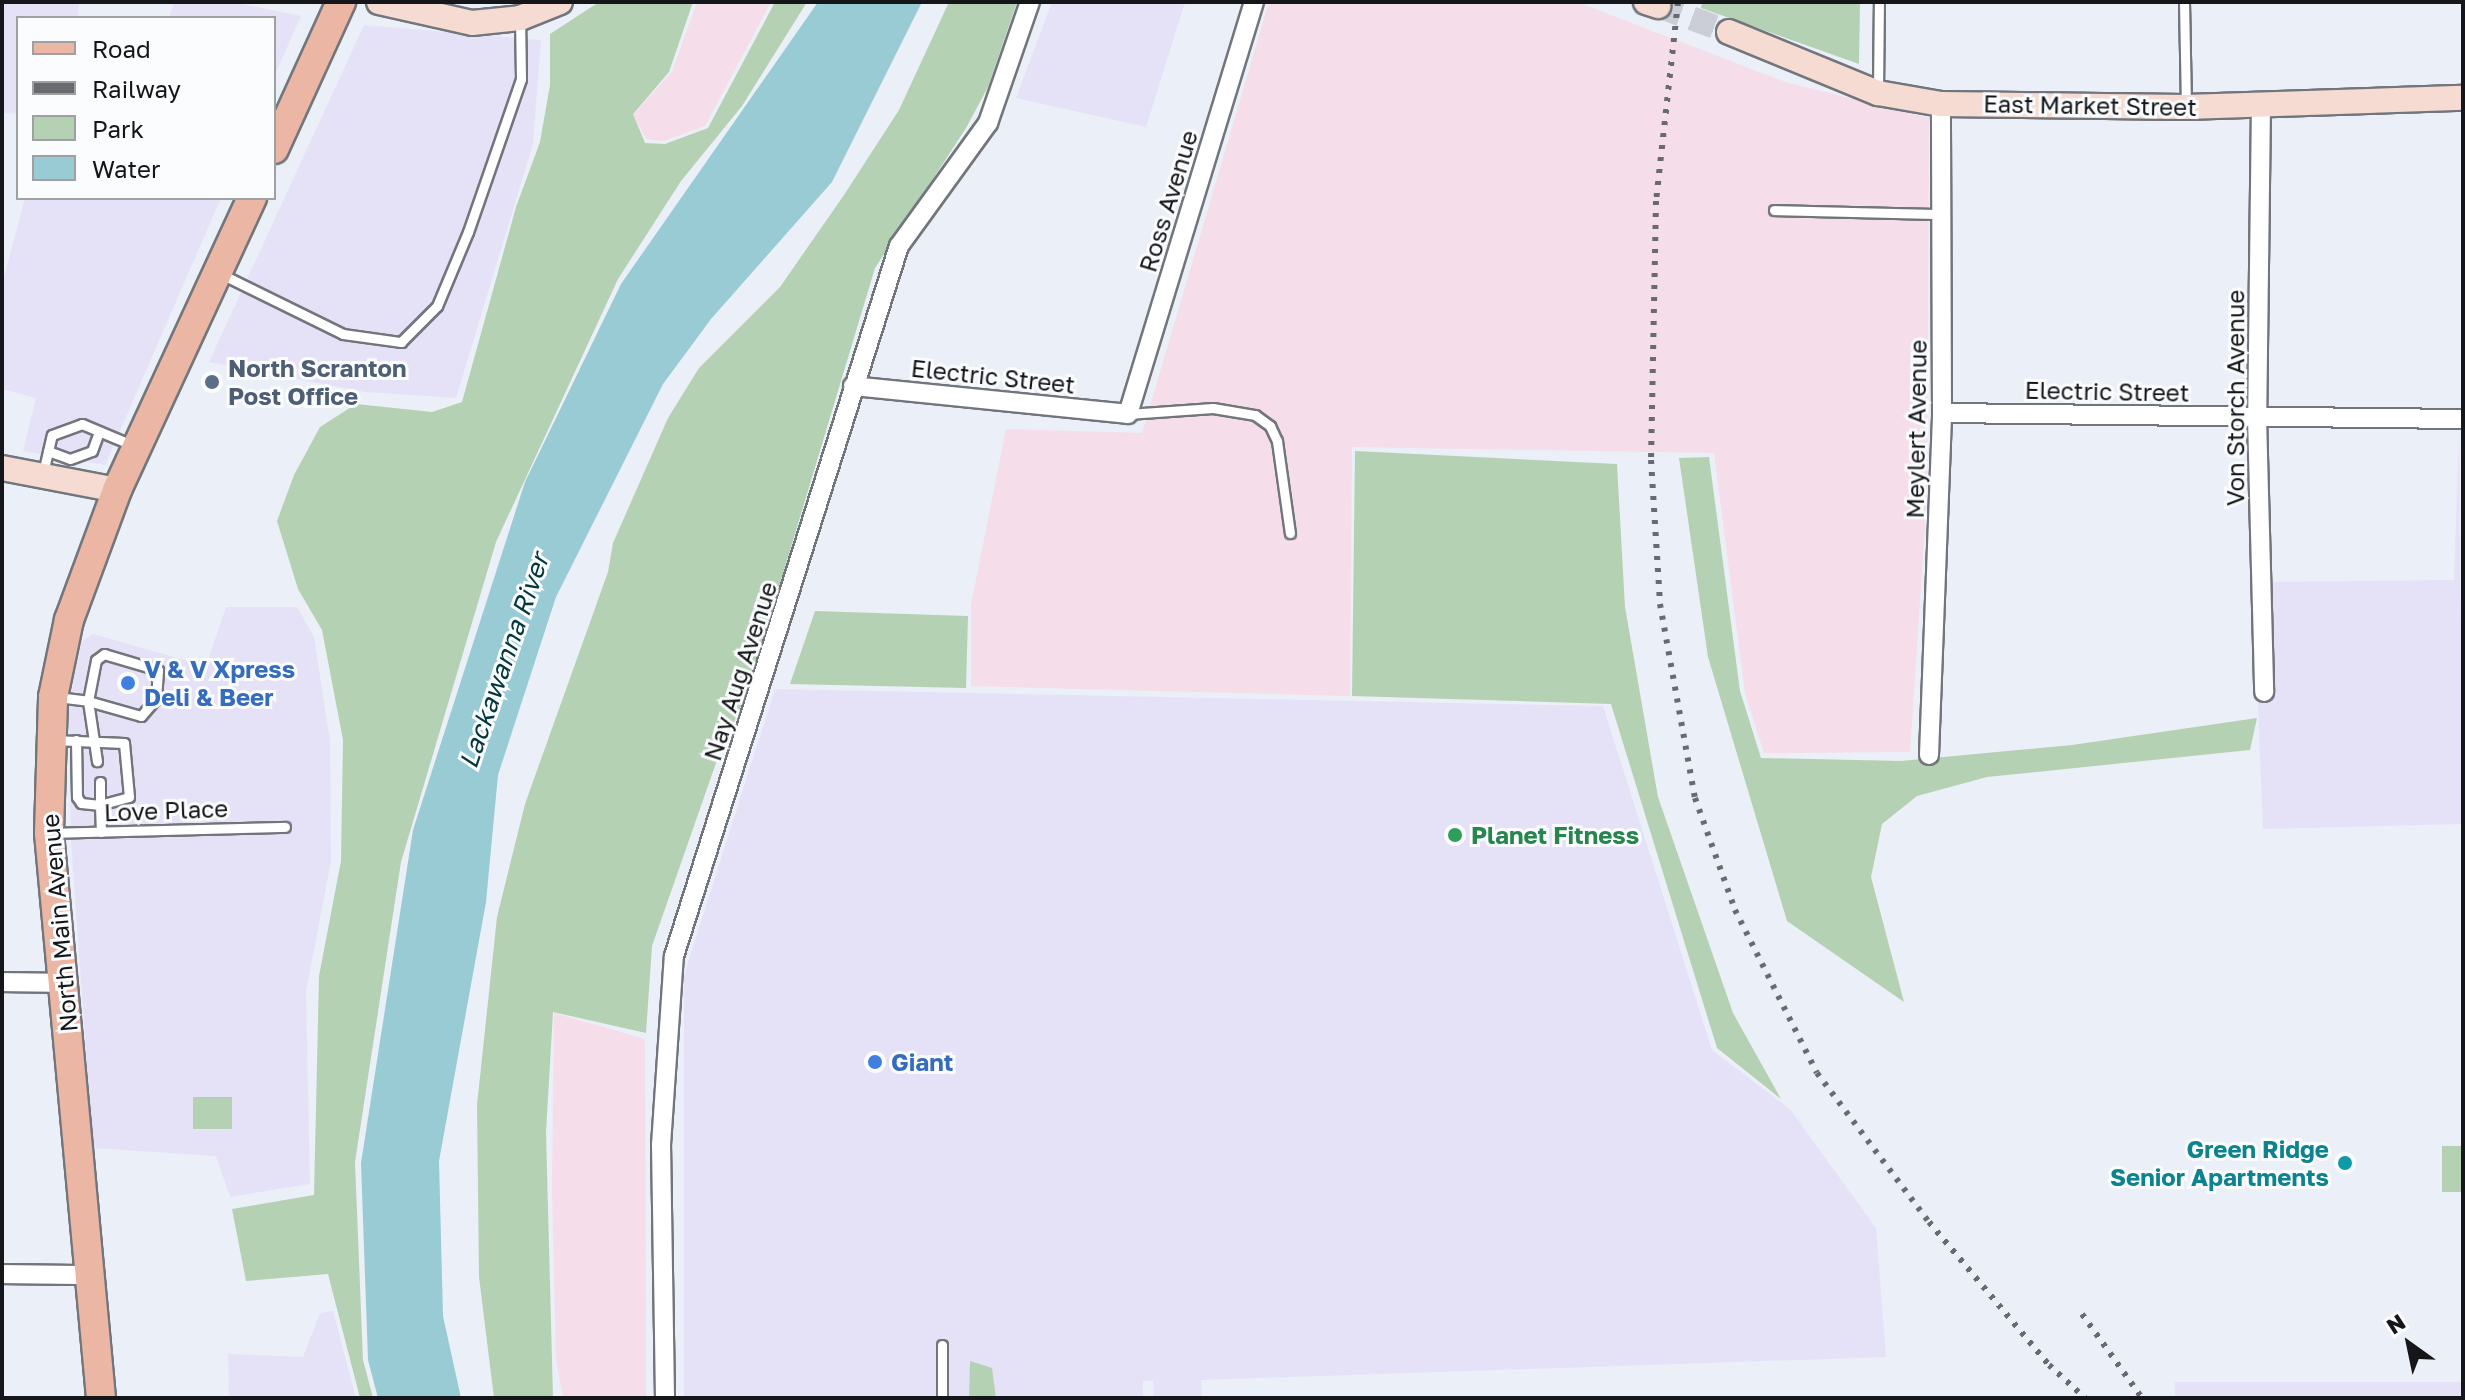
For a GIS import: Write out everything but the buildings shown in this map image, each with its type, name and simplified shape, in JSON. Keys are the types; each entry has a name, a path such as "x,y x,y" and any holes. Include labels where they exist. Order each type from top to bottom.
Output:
{"main road":[{"path":"276,145 341,2"},
{"name":"North Main Avenue","path":"101,1398 49,833 64,740 53,697 69,620 117,490 251,200"}],"street":[{"path":"379,2 472,23 520,18 560,2"},
{"name":"Nay Aug Avenue","path":"665,1398 661,1145 674,956 899,246 988,123 1030,2"},
{"name":"Ross Avenue","path":"1128,414 1254,2"},
{"name":"East Market Street","path":"1729,32 1878,93 1941,104 2186,107 2463,98"},
{"name":"Meylert Avenue","path":"1929,755 1942,413 1941,104"},
{"name":"Von Storch Avenue","path":"2261,104 2257,417 2264,692"},
{"name":"Electric Street","path":"853,386 1128,414"},
{"name":"Electric Street","path":"1942,413 2463,419"},
{"path":"2,468 117,490"},
{"path":"2,982 63,983"},
{"path":"2,1274 90,1275"}],"lane":[{"path":"1878,93 1879,2"},
{"path":"2184,2 2186,107"},
{"path":"217,272 343,334 401,342 437,306 468,232 521,79 520,18"},
{"path":"1774,210 1941,214"},
{"path":"1128,414 1213,408 1255,415 1270,426 1277,441 1290,533"},
{"path":"42,476 52,435 82,424 135,447"},
{"path":"48,451 70,459 92,451 99,432"},
{"path":"53,697 88,701 141,716 156,699 158,670 104,654 96,660 88,701 97,761"},
{"path":"93,739 121,740 128,761 129,797 100,805 77,797 64,740 93,739"},
{"path":"100,782 101,832"},
{"name":"Love Place","path":"49,833 285,827"},
{"path":"942,1345 942,1398"}],"shaded area":[{"path":"2,2 79,2 78,16 16,16 16,114 2,113"},
{"path":"174,2 231,2 301,16 276,72 276,16 170,16"},
{"path":"697,2 771,2 705,126 663,141 646,139 633,114 672,72"},
{"path":"1052,2 1185,2 1146,127 1016,98"},
{"path":"1269,2 1577,2 1785,82 1929,118 1927,494 1910,752 1764,753 1745,693 1714,453 1352,447 1350,696 971,686 971,605 1006,429 1142,433"},
{"path":"364,25 541,40 533,144 456,398 365,392 209,362"},
{"path":"24,200 220,200 105,465 23,451 36,398 2,389 2,285"},
{"path":"2459,432 2463,824 2263,829 2253,582 2454,580"},
{"path":"226,607 297,607 314,637 330,741 331,861 306,992 310,1184 230,1197 216,1156 93,1148 71,842 69,704 82,641 93,634 206,666"},
{"path":"775,689 1603,706 1712,1050 1790,1109 1876,1228 1886,1357 1201,1380 1202,1396 1312,1398 1154,1398 1153,1381 1143,1381 1143,1398 684,1398 684,975"},
{"path":"554,1013 645,1039 646,1398 563,1398 556,1358 552,1191"},
{"path":"333,1311 356,1398 229,1398 228,1354 303,1357 320,1313"},
{"path":"2175,1382 2463,1382 2463,1398 2175,1398"}],"green space":[{"path":"599,2 693,2 669,72 633,114 645,143 665,144 708,128 775,2 807,2 742,106 681,181 618,279 496,542 401,862 355,1162 363,1360 373,1398 360,1398 328,1274 246,1281 232,1209 314,1195 319,976 341,861 343,740 322,630 298,589 277,521 294,475 320,427 356,404 432,412 462,402 516,207 540,142 550,85 550,34"},
{"path":"949,2 1017,2 988,87 966,128 875,268 748,690 716,763 652,946 646,1033 553,1012 546,1132 553,1398 494,1398 479,1277 477,1105 497,917 525,804 608,572 613,543 668,418 699,368 780,287 844,195 899,110"},
{"path":"1702,2 1860,2 1859,64 1701,8"},
{"path":"1355,451 1617,464 1625,607 1658,797 1733,1013 1781,1099 1717,1048 1611,704 1352,696"},
{"path":"1709,457 1740,691 1761,758 1901,761 2072,745 2257,718 2250,750 1987,777 1917,796 1882,824 1871,877 1904,1002 1787,921 1708,657 1679,458"},
{"path":"815,611 968,616 966,688 790,684"},
{"path":"193,1097 232,1097 232,1129 193,1129"},
{"path":"2442,1146 2463,1146 2463,1192 2442,1192"},
{"path":"970,1361 992,1368 996,1398 969,1398"}],"water":[{"name":"Lackawanna River","path":"818,2 922,2 832,182 711,319 663,384 556,597 498,775 486,902 439,1161 443,1316 461,1398 378,1398 368,1360 361,1163 413,830 525,482 621,284"}],"tunnel":[{"path":"1658,6 1729,32"}],"railway":[{"path":"1678,2 1656,201 1651,460 1660,604 1695,798 1735,910 1817,1073 1929,1222 2049,1365 2085,1398"},
{"path":"2082,1314 2142,1398"}],"place":[{"name":"North Scranton Post Office","path":"212,382"},
{"name":"V & V Xpress Deli & Beer","path":"128,683"},
{"name":"Planet Fitness","path":"1455,835"},
{"name":"Giant","path":"875,1062"},
{"name":"Green Ridge Senior Apartments","path":"2345,1163"}]}
